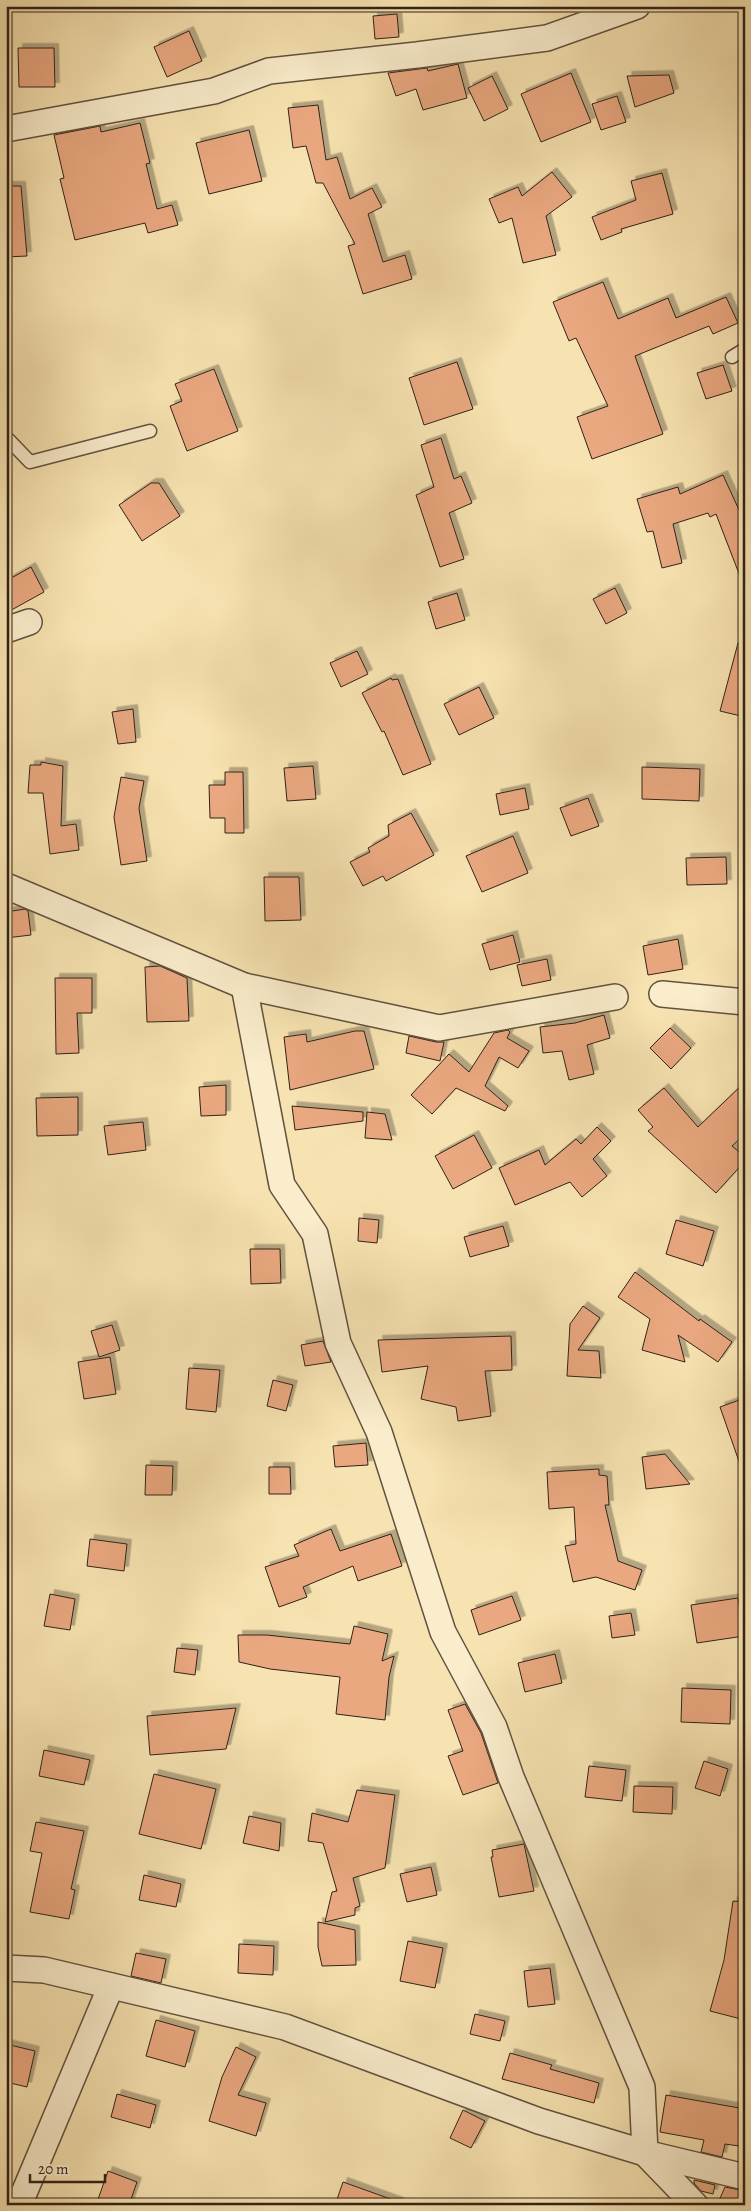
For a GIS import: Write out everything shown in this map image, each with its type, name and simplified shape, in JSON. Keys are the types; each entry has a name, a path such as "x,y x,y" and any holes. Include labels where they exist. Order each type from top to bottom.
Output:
{"street":[{"path":"6,129 214,91 270,70 417,55 547,38 637,6"},
{"path":"6,630 29,622"},
{"path":"6,886 244,986 439,1028 616,997"},
{"path":"244,986 282,1184 315,1234 338,1343 379,1432 442,1632 494,1727 511,1777 642,2087 645,2153 694,2205"},
{"path":"662,994 745,1002"},
{"path":"6,1968 44,1970 285,2028 539,2121 645,2153 745,2177"},
{"path":"19,2205 111,1986"}],"lane":[{"path":"732,357 745,349"},
{"path":"6,437 30,462 150,431"}],"building":[{"path":"397,14 399,37 375,39 373,16"},
{"path":"189,31 202,61 167,77 154,47"},
{"path":"18,48 54,48 55,87 19,87"},
{"path":"458,64 467,98 423,110 416,89 396,96 388,73 427,68 428,71"},
{"path":"571,73 591,122 541,142 521,94"},
{"path":"669,75 674,93 635,107 627,76"},
{"path":"492,76 508,109 484,121 468,88"},
{"path":"617,96 626,122 601,130 592,104"},
{"path":"318,105 326,160 337,157 350,199 372,188 382,207 368,214 383,262 405,255 412,279 363,294 348,246 355,244 323,183 316,183 306,146 293,148 288,108"},
{"path":"140,123 150,163 146,164 157,209 172,205 178,225 148,233 145,223 75,240 60,179 64,178 54,135 100,126 101,132"},
{"path":"249,130 262,181 209,194 196,143"},
{"path":"552,172 572,197 546,216 556,255 523,263 512,218 499,223 489,199 518,187 522,196"},
{"path":"662,173 673,214 621,229 622,232 601,240 592,217 636,200 631,181"},
{"path":"6,186 21,186 27,256 6,257"},
{"path":"603,282 618,319 668,298 676,318 726,297 738,323 713,334 709,326 635,356 663,434 592,459 577,417 608,406 576,338 569,341 553,302"},
{"path":"457,362 473,409 424,425 409,378"},
{"path":"723,365 732,391 706,399 697,373"},
{"path":"214,369 238,431 187,451 170,406 182,401 175,384"},
{"path":"441,438 454,479 461,476 472,503 449,513 464,559 440,567 416,495 434,487 421,445"},
{"path":"723,475 745,523 745,584 743,584 716,514 710,517 708,513 673,524 682,563 662,568 653,531 647,532 637,499 678,487 680,494"},
{"path":"151,483 159,483 180,516 142,541 119,505"},
{"path":"31,567 44,592 6,613 6,581"},
{"path":"615,588 627,613 606,624 593,599"},
{"path":"457,593 465,620 436,629 428,602"},
{"path":"738,643 745,643 745,717 720,711"},
{"path":"357,651 368,674 341,687 330,663"},
{"path":"391,678 392,680 398,679 431,764 403,775 384,731 382,732 362,693"},
{"path":"479,687 494,718 459,735 444,704"},
{"path":"133,709 136,742 118,744 112,712"},
{"path":"41,762 63,766 61,826 76,824 79,850 50,854 43,793 28,793 30,765 41,765"},
{"path":"313,766 316,799 287,801 284,768"},
{"path":"642,767 700,769 699,801 642,799"},
{"path":"225,772 243,772 244,833 225,833 225,818 210,818 209,785 225,785"},
{"path":"121,777 144,781 139,808 147,861 121,865 114,817"},
{"path":"525,788 529,809 500,815 496,794"},
{"path":"588,798 599,826 571,836 560,808"},
{"path":"411,813 434,855 386,881 383,876 363,886 350,862 370,852 368,848 389,836 388,825"},
{"path":"513,836 528,873 482,892 466,856"},
{"path":"726,857 727,884 687,885 686,858"},
{"path":"264,877 299,877 301,920 265,921"},
{"path":"25,909 28,911 31,935 6,938 6,912"},
{"path":"513,935 520,962 490,970 482,944"},
{"path":"678,939 683,969 648,975 643,946"},
{"path":"547,959 551,980 522,986 517,965"},
{"path":"160,966 187,978 189,1021 147,1022 145,967"},
{"path":"55,978 92,978 92,1013 77,1013 79,1053 56,1054"},
{"path":"604,1015 610,1038 587,1045 594,1074 569,1080 562,1051 543,1053 540,1027 575,1023"},
{"path":"670,1028 691,1048 671,1069 650,1048"},
{"path":"508,1030 510,1032 507,1038 529,1051 518,1068 499,1057 485,1086 508,1106 505,1111 456,1088 432,1114 411,1095 449,1054 469,1072 494,1033"},
{"path":"355,1031 364,1031 374,1069 290,1090 284,1037 306,1034 307,1042"},
{"path":"409,1036 444,1042 440,1061 406,1053"},
{"path":"745,1082 745,1134 732,1146 745,1157 745,1161 716,1193 648,1131 653,1127 638,1110 664,1088 698,1127"},
{"path":"226,1085 226,1115 201,1116 199,1087"},
{"path":"78,1097 78,1135 37,1136 36,1098"},
{"path":"292,1106 363,1112 363,1121 295,1130"},
{"path":"367,1112 385,1114 392,1140 365,1138"},
{"path":"143,1122 146,1150 108,1155 104,1126"},
{"path":"597,1127 611,1141 593,1159 607,1176 582,1197 570,1182 515,1205 499,1168 539,1150 545,1165 576,1139 581,1144"},
{"path":"474,1135 492,1168 453,1189 435,1156"},
{"path":"359,1218 379,1220 377,1243 358,1241"},
{"path":"676,1220 714,1231 703,1266 666,1254"},
{"path":"503,1226 509,1246 470,1257 464,1237"},
{"path":"250,1249 280,1249 281,1283 251,1284"},
{"path":"635,1272 699,1321 700,1319 732,1342 718,1362 678,1335 685,1362 642,1350 650,1319 618,1297"},
{"path":"583,1306 600,1318 578,1350 599,1351 601,1378 567,1376 570,1324"},
{"path":"112,1325 120,1350 99,1357 91,1331"},
{"path":"511,1336 512,1370 485,1371 491,1416 458,1421 456,1407 421,1399 428,1366 382,1372 378,1340"},
{"path":"323,1341 331,1362 305,1366 301,1345"},
{"path":"110,1357 116,1394 84,1399 78,1362"},
{"path":"189,1368 220,1370 216,1412 186,1409"},
{"path":"273,1380 293,1385 286,1411 267,1406"},
{"path":"745,1398 745,1470 742,1470 720,1407"},
{"path":"366,1443 368,1465 335,1467 333,1446"},
{"path":"665,1454 690,1484 646,1489 642,1457"},
{"path":"146,1465 173,1466 172,1495 145,1495"},
{"path":"269,1467 290,1467 291,1494 269,1494"},
{"path":"599,1469 599,1475 607,1476 609,1505 605,1505 618,1561 642,1570 635,1590 596,1577 573,1582 565,1546 576,1544 574,1507 549,1509 547,1472"},
{"path":"331,1529 340,1551 391,1534 402,1566 358,1581 353,1566 303,1587 307,1597 279,1607 265,1567 299,1556 294,1545"},
{"path":"90,1539 127,1544 124,1571 87,1566"},
{"path":"50,1594 75,1599 70,1630 44,1626"},
{"path":"512,1596 521,1620 479,1635 471,1610"},
{"path":"738,1598 744,1636 697,1643 691,1605"},
{"path":"631,1613 635,1635 612,1638 609,1616"},
{"path":"354,1626 388,1634 382,1661 394,1656 389,1677 385,1720 336,1714 340,1677 270,1669 239,1662 238,1635 267,1635 350,1644"},
{"path":"177,1648 198,1650 195,1675 174,1672"},
{"path":"555,1654 562,1683 525,1692 518,1663"},
{"path":"682,1688 731,1690 730,1724 681,1722"},
{"path":"465,1704 481,1733 498,1783 463,1795 448,1756 463,1751 448,1710"},
{"path":"236,1708 226,1749 150,1755 147,1716"},
{"path":"44,1750 90,1760 84,1785 39,1776"},
{"path":"704,1761 728,1769 720,1796 695,1788"},
{"path":"589,1766 626,1770 622,1801 585,1797"},
{"path":"154,1774 216,1789 201,1849 139,1834"},
{"path":"634,1786 673,1787 672,1814 633,1812"},
{"path":"357,1790 395,1795 385,1868 353,1878 360,1906 355,1908 355,1915 325,1922 332,1892 337,1891 323,1843 308,1841 312,1813 348,1822"},
{"path":"249,1816 281,1823 279,1851 243,1843"},
{"path":"36,1822 84,1831 71,1889 75,1890 69,1919 30,1912 42,1853 30,1851"},
{"path":"524,1844 534,1891 499,1897 491,1857 493,1857 492,1850"},
{"path":"431,1867 437,1895 407,1902 400,1874"},
{"path":"144,1875 181,1884 176,1907 139,1900"},
{"path":"733,1901 745,1902 745,2020 710,2011 724,1960"},
{"path":"318,1922 355,1930 356,1965 322,1966 318,1947"},
{"path":"408,1941 443,1948 435,1988 400,1981"},
{"path":"239,1944 274,1946 273,1975 238,1973"},
{"path":"136,1953 166,1959 161,1983 131,1976"},
{"path":"550,1968 555,2004 528,2007 524,1971"},
{"path":"475,2014 505,2021 500,2041 470,2034"},
{"path":"156,2020 195,2031 185,2067 146,2056"},
{"path":"6,2044 35,2051 27,2087 6,2082"},
{"path":"236,2047 256,2057 238,2095 266,2103 256,2136 209,2121 222,2077"},
{"path":"510,2053 552,2065 550,2069 599,2083 594,2103 502,2079"},
{"path":"117,2094 156,2105 150,2128 111,2117"},
{"path":"666,2095 745,2109 739,2146 725,2144 722,2157 701,2152 704,2140 660,2132"},
{"path":"463,2110 485,2121 471,2148 450,2138"},
{"path":"108,2171 137,2182 129,2205 96,2205"},
{"path":"694,2180 715,2185 713,2194 701,2191 694,2183"},
{"path":"343,2182 399,2202 398,2205 335,2205"},
{"path":"725,2187 745,2191 745,2205 717,2205"}]}
